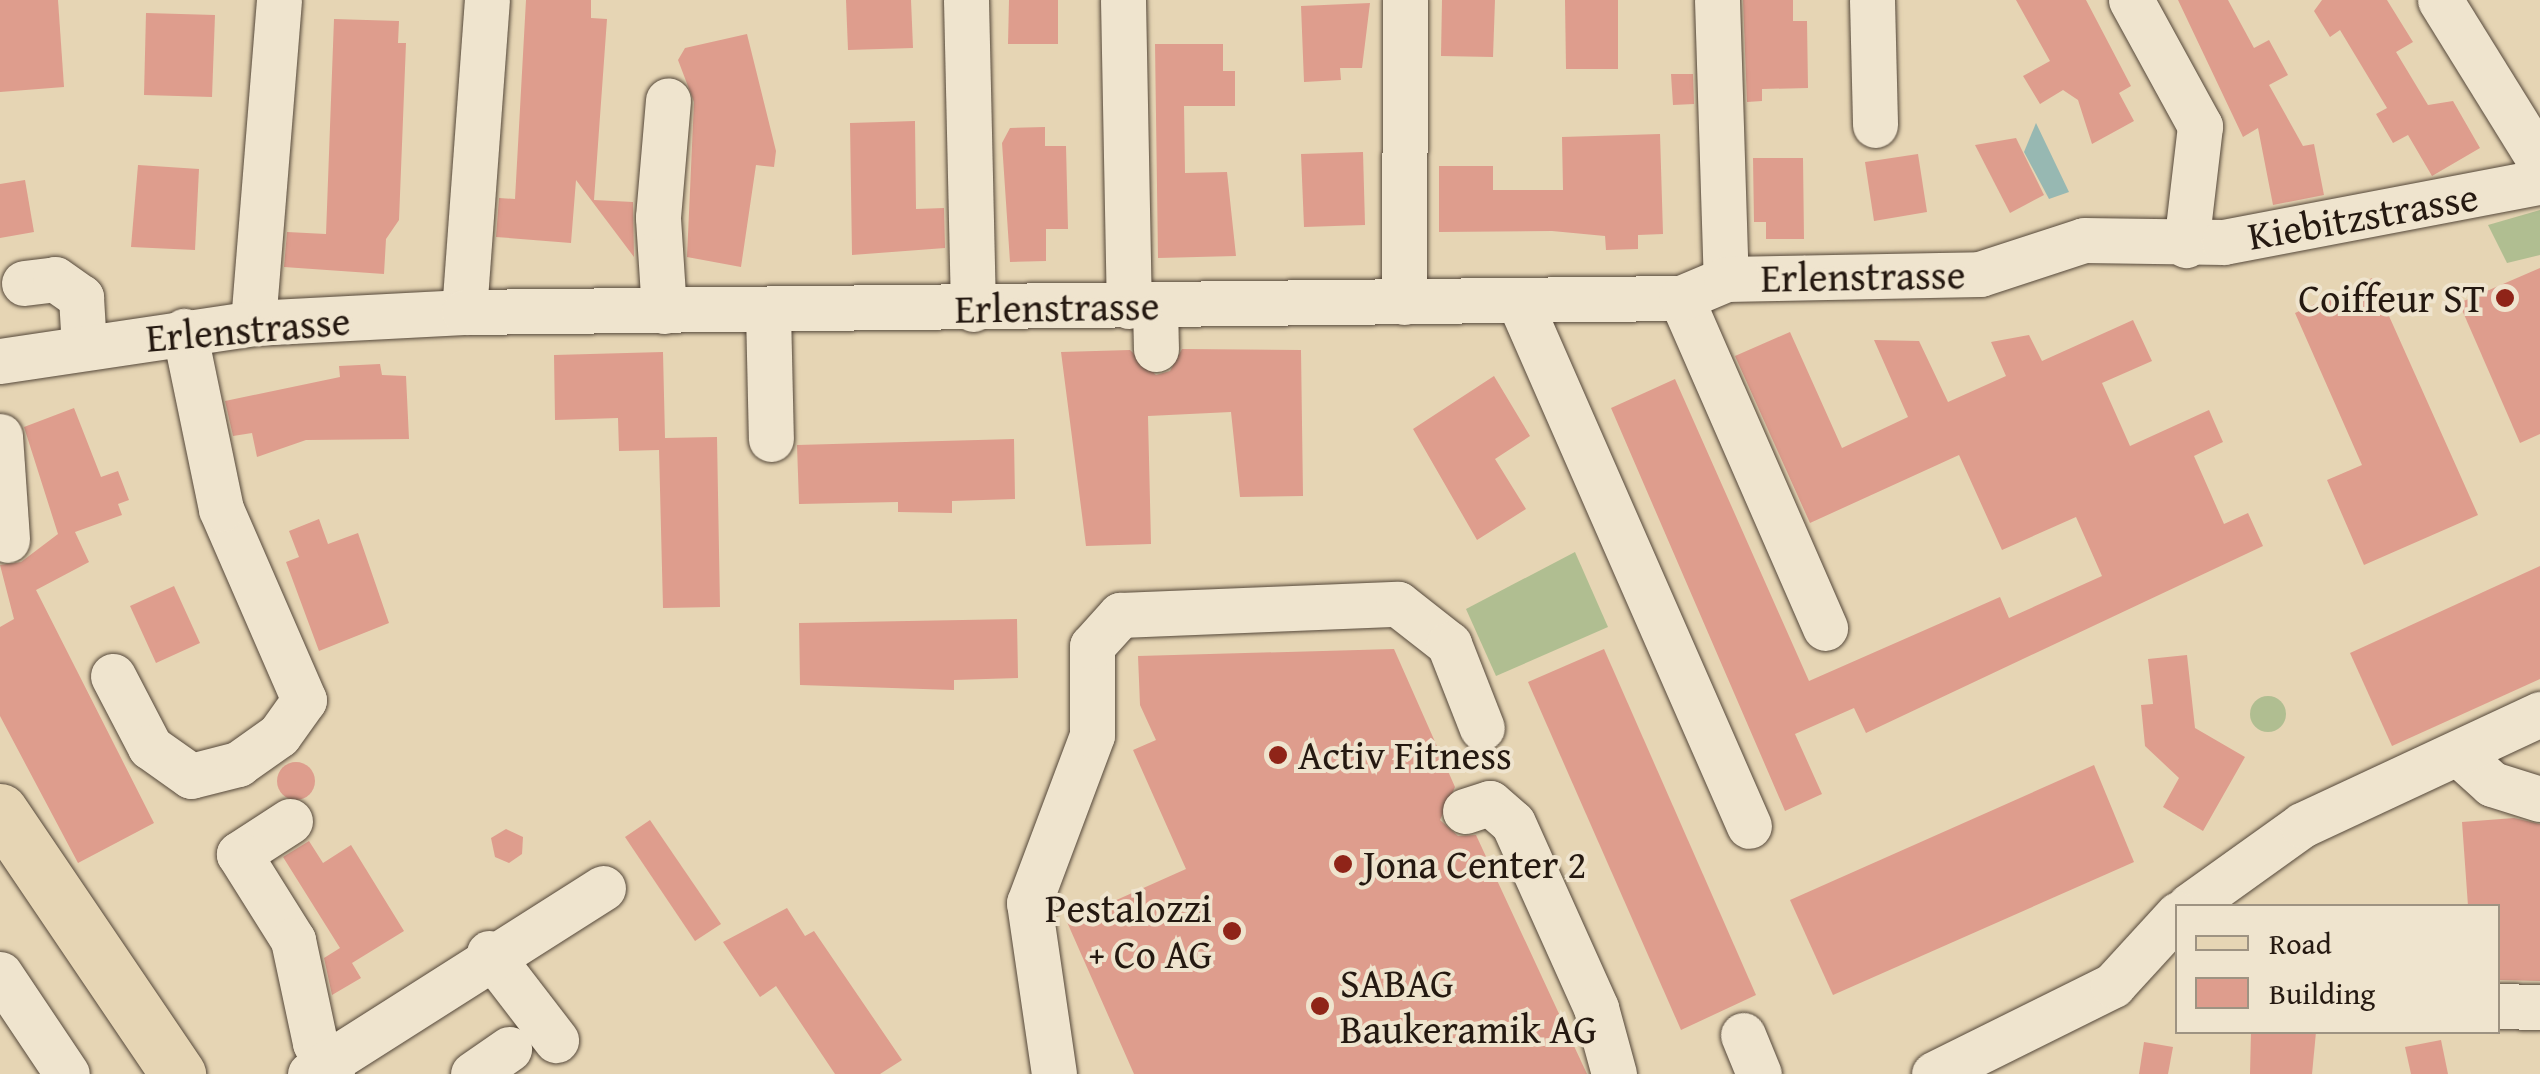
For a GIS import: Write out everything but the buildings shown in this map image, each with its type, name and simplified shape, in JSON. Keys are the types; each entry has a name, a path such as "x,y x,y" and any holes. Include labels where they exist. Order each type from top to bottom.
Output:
{"main road":[{"path":"0,812 178,1074"}],"street":[{"path":"254,323 279,0"},
{"path":"464,312 487,0"},
{"path":"966,0 973,309"},
{"path":"1122,0 1147,321"},
{"path":"1404,302 1405,0"},
{"path":"1717,0 1726,279"},
{"path":"1872,0 1875,125"},
{"name":"Kiebitzstrasse","path":"2131,0 2200,126 2186,245"},
{"path":"2440,0 2540,161"},
{"path":"664,311 658,216 668,100"},
{"path":"1371,206 1382,194 1380,149 1405,148"},
{"name":"Kiebitzstrasse","path":"2107,240 2186,245 2540,182"},
{"name":"Erlenstrasse","path":"0,361 254,323 464,312 973,309 1147,321 1404,302 1681,298 1726,279 1980,274 2107,240"},
{"path":"24,282 68,284 87,316 84,347"},
{"path":"1681,298 1749,502 1825,628"},
{"path":"1520,301 1749,826"},
{"path":"768,311 771,439"},
{"path":"112,676 150,747 191,776 238,764 279,735 304,700 222,509 184,331"},
{"path":"0,436 6,540"},
{"path":"1054,1074 1029,903 1092,735 1092,646 1120,614 1398,604 1449,644 1482,728"},
{"path":"2192,904 2302,826 2460,755 2540,714"},
{"path":"2460,755 2492,784 2540,799"},
{"path":"1468,817 1490,803 1513,824 1614,1074"},
{"path":"290,821 239,854 248,893 297,952 322,1071 489,953 603,888"},
{"path":"1934,1074 2112,985 2175,917"},
{"path":"489,953 556,1040"},
{"path":"0,974 67,1074"},
{"path":"2500,1006 2540,1007"},
{"path":"472,1074 509,1049"}],"green space":[{"path":"2540,210 2540,255 2507,263 2488,225"},
{"path":"1575,552 1608,627 1496,676 1466,609"},
{"path":"2268,696 2281,701 2286,714 2281,727 2268,732 2255,727 2250,714 2255,701"}],"water":[{"path":"2036,123 2069,192 2049,199 2024,152"}],"place":[{"name":"Coiffeur ST","path":"2505,298"},
{"name":"Activ Fitness","path":"1278,755"},
{"name":"Jona Center 2","path":"1343,864"},
{"name":"Pestalozzi + Co AG","path":"1232,931"},
{"name":"SABAG Baukeramik AG","path":"1320,1006"}]}
